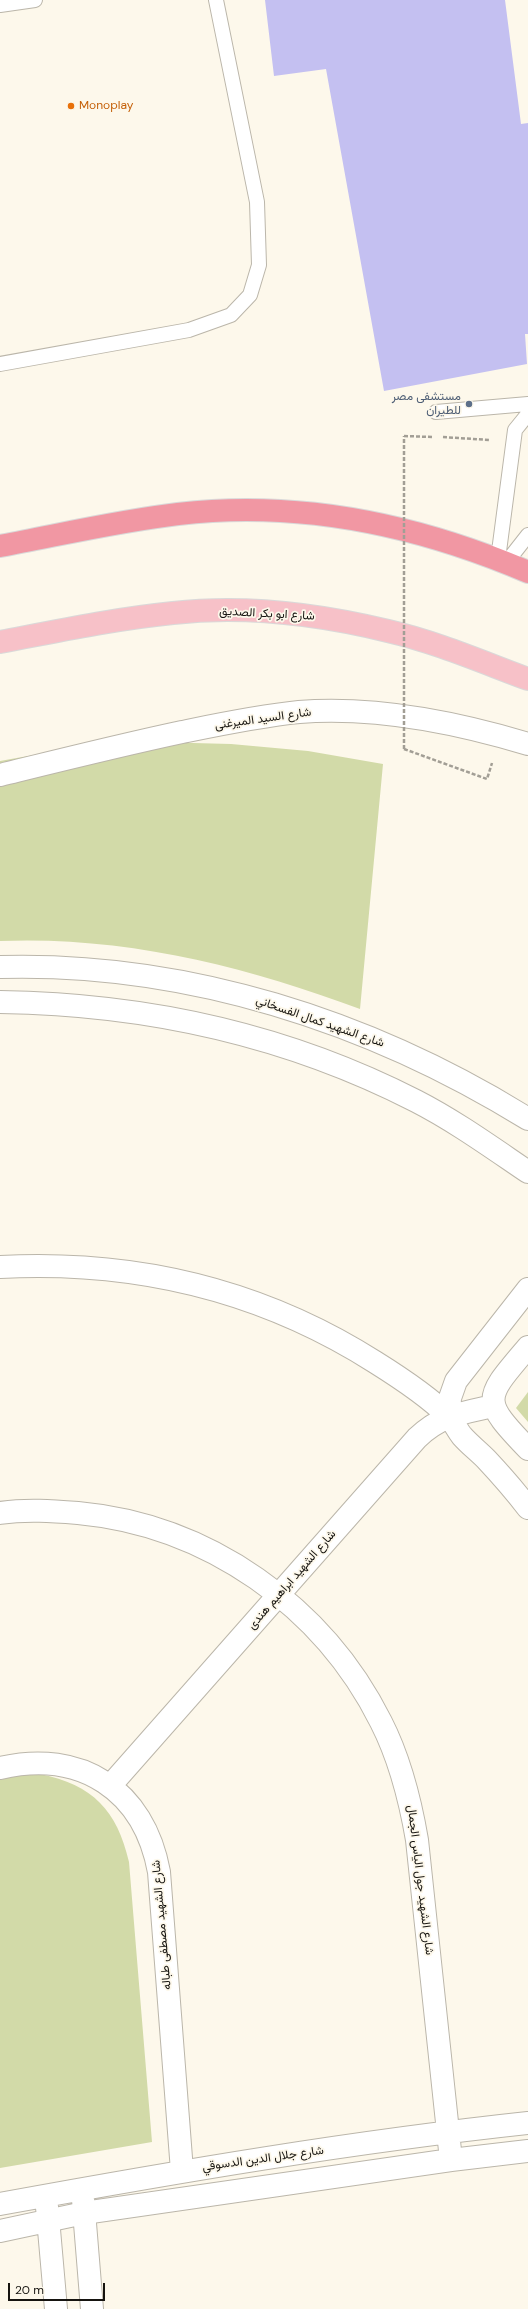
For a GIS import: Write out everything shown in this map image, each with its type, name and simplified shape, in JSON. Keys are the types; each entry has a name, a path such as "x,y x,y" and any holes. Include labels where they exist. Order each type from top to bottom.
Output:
{"highway":[{"path":"0,546 178,514 258,510 329,516 376,523 446,540 528,572"}],"main road":[{"name":"شارع ابو بكر الصديق","path":"0,642 134,618 174,613 214,611 302,615 360,625 417,639 528,679"}],"street":[{"name":"شارع السيد الميرغنى","path":"0,775 109,748 223,724 299,712 342,711 382,714 442,722 528,744"},
{"name":"شارع الشهيد كمال الفسخاني","path":"0,967 69,967 110,971 165,979 250,997 340,1026 394,1048 440,1069 528,1119"},
{"path":"0,1002 47,1003 141,1012 198,1023 254,1037 303,1052 364,1076 416,1101 467,1130 528,1172"},
{"path":"0,1267 45,1264 108,1268 170,1277 231,1293 290,1315 346,1344 399,1377 449,1417 461,1435 485,1458 528,1508"},
{"path":"449,1417 450,1398 456,1381 528,1289"},
{"path":"524,1356 496,1389 493,1406 501,1421 528,1450"},
{"name":"شارع الشهيد ابراهيم هندى","path":"110,1786 417,1438 430,1426 449,1417 493,1406"},
{"name":"شارع الشهيد جول الياس الجمال","path":"0,1513 52,1511 102,1515 150,1526 196,1544 239,1566 279,1595 310,1622 337,1653 361,1686 381,1722 398,1760 410,1799 418,1840 451,2160"},
{"name":"شارع الشهيد مصطفى طباله","path":"0,1768 20,1764 44,1763 67,1766 90,1774 110,1786 125,1799 138,1815 149,1833 158,1865 182,2171"},
{"name":"شارع جلال الدين الدسوقي","path":"0,2204 182,2171 448,2132 528,2123"},
{"path":"0,2231 84,2213 451,2160 528,2151"},
{"path":"83,2189 92,2309"},
{"path":"46,2196 56,2309"}],"lane":[{"path":"0,5 35,0"},
{"path":"0,364 189,330 231,315 250,295 259,265 257,202 216,0"},
{"path":"436,412 528,404"},
{"path":"502,561 515,430 528,414"},
{"path":"502,561 528,535"}],"path":[{"path":"434,437 404,436 404,749 487,780"},
{"path":"442,437 494,440"}],"green space":[{"path":"155,742 231,744 308,751 383,764 360,1009 273,980 228,967 183,957 92,943 0,941 0,761 77,749"},
{"path":"528,1392 528,1422 516,1408"},
{"path":"40,1774 75,1785 100,1803 110,1814 124,1844 129,1862 152,2142 0,2168 0,1780 18,1775"}],"building":[{"path":"265,0 505,0 521,124 528,123 528,334 525,334 527,364 384,391 326,69 274,76"}],"place":[{"name":"Monoplay","path":"71,106"},
{"name":"مستشفى مصر للطيران","path":"469,404"}]}
